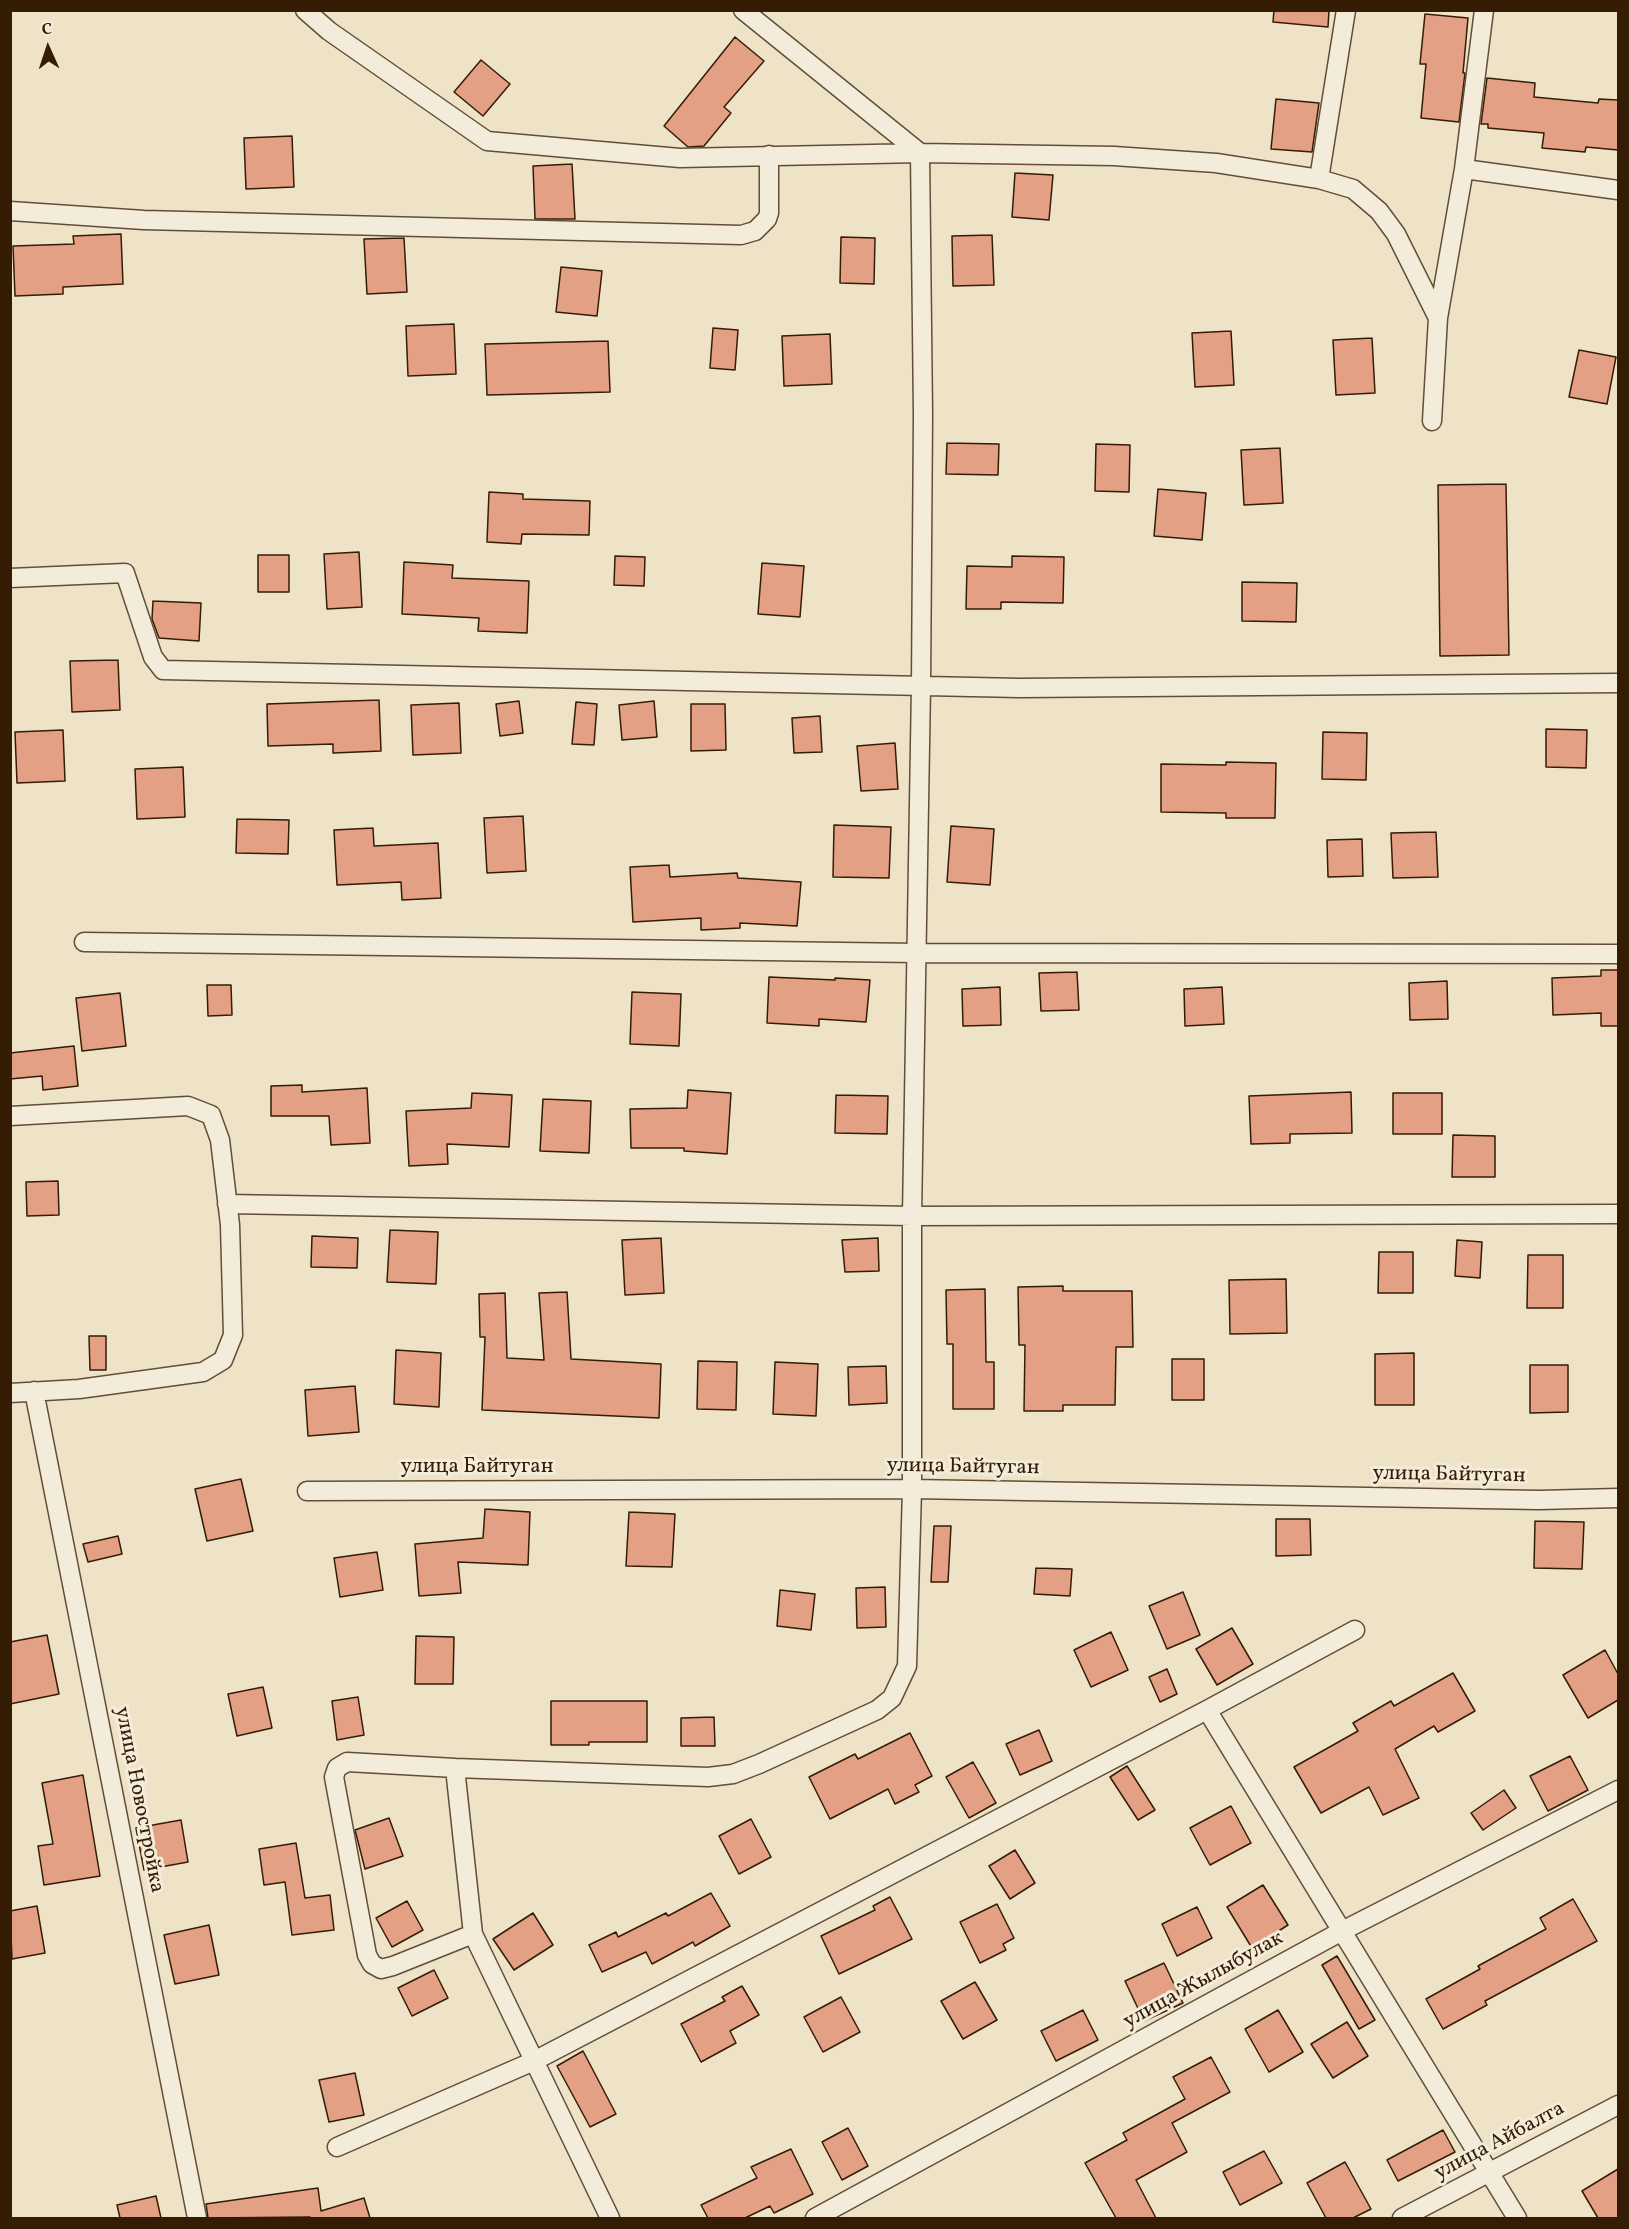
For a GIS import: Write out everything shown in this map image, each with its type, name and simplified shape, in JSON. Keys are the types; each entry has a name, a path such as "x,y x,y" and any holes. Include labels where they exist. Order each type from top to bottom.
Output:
{"street":[{"path":"305,10 329,31 487,141 680,158 920,153 1114,156 1204,162 1319,179 1353,189 1379,211 1396,234 1438,318"},
{"path":"743,10 920,153"},
{"path":"1319,179 1346,10"},
{"path":"1432,421 1438,318 1464,169 1480,27 1484,10"},
{"path":"473,1934 393,1966 381,1969 372,1964 367,1955 334,1777 337,1768 347,1762 697,1776 733,1774 877,1710 892,1698 907,1666 912,1489 912,1216 921,686 920,153"},
{"path":"10,211 144,220 741,235 755,231 767,219 769,213 769,155"},
{"path":"1464,169 1618,190"},
{"path":"10,579 125,573 153,657 163,670 1020,688 1618,683"},
{"path":"84,942 916,953 1618,954"},
{"path":"10,1116 188,1106 211,1115 220,1140 228,1204 233,1335 223,1360 203,1372 79,1389 10,1393"},
{"path":"228,1204 912,1216 1618,1214"},
{"name":"улица Новостройка","path":"34,1391 197,2218"},
{"name":"улица Байтуган","path":"307,1491 912,1489 1515,1499 1618,1498"},
{"path":"337,2147 534,2061 1207,1710 1355,1630"},
{"path":"1207,1710 1517,2218"},
{"path":"455,1768 473,1934 610,2218"},
{"name":"улица Жылыбулак","path":"815,2218 1342,1931 1618,1791"},
{"name":"улица Айбалта","path":"1402,2218 1618,2105"}],"building":[{"path":"1274,10 1329,10 1328,27 1273,22"},
{"path":"1425,14 1468,18 1459,122 1421,118 1426,64 1420,64"},
{"path":"735,37 764,61 724,107 731,113 704,146 688,147 664,126"},
{"path":"481,60 510,84 483,116 454,92"},
{"path":"1487,78 1535,83 1534,97 1598,103 1599,99 1618,100 1618,150 1586,147 1585,152 1542,148 1544,133 1488,128 1488,124 1481,124"},
{"path":"1276,99 1319,103 1312,152 1271,149"},
{"path":"292,136 294,187 246,189 244,138"},
{"path":"572,164 575,219 535,219 533,166"},
{"path":"1015,173 1053,175 1049,220 1012,217"},
{"path":"121,234 123,284 63,287 63,294 15,296 13,246 74,244 73,236"},
{"path":"992,235 994,285 953,286 952,236"},
{"path":"841,237 875,238 874,284 840,283"},
{"path":"404,238 407,292 367,294 364,239"},
{"path":"561,267 602,271 597,316 556,312"},
{"path":"454,324 456,374 408,376 406,326"},
{"path":"713,328 738,330 735,370 710,368"},
{"path":"1231,331 1234,385 1195,387 1192,333"},
{"path":"830,334 832,384 784,386 782,336"},
{"path":"1372,338 1375,393 1336,395 1333,340"},
{"path":"608,341 610,392 487,395 485,344"},
{"path":"1579,350 1616,357 1607,404 1569,397"},
{"path":"947,443 999,444 998,475 946,474"},
{"path":"1096,444 1130,445 1129,492 1095,491"},
{"path":"1280,448 1283,503 1244,505 1241,450"},
{"path":"1506,484 1509,655 1440,656 1438,485"},
{"path":"1158,489 1206,493 1202,540 1154,536"},
{"path":"489,492 523,494 523,499 590,501 589,535 522,534 521,544 487,542"},
{"path":"359,552 362,607 327,609 324,554"},
{"path":"258,555 289,555 289,592 258,592"},
{"path":"615,556 645,557 644,586 614,585"},
{"path":"1012,556 1064,557 1063,603 1001,602 1001,609 966,609 967,566 1012,567"},
{"path":"404,562 453,565 452,578 529,581 527,633 478,631 479,618 402,614"},
{"path":"762,563 804,566 800,617 758,614"},
{"path":"1242,582 1297,583 1296,622 1242,621"},
{"path":"153,601 201,603 199,641 159,638 152,619"},
{"path":"118,660 120,710 72,712 70,661"},
{"path":"379,700 381,751 333,753 333,744 268,746 267,704"},
{"path":"519,701 523,733 500,736 496,704"},
{"path":"654,701 657,737 622,740 619,705"},
{"path":"576,702 597,704 594,745 572,744"},
{"path":"459,703 461,753 413,755 411,705"},
{"path":"691,704 725,704 726,750 691,751"},
{"path":"820,716 822,752 794,753 792,718"},
{"path":"1546,729 1587,730 1586,768 1546,767"},
{"path":"63,730 65,781 17,783 15,732"},
{"path":"1323,732 1367,733 1366,780 1322,779"},
{"path":"895,743 898,789 861,791 857,746"},
{"path":"1226,762 1276,763 1275,818 1226,818 1226,813 1161,812 1161,764 1226,765"},
{"path":"183,767 185,817 137,819 135,769"},
{"path":"523,816 526,871 487,873 484,818"},
{"path":"237,819 289,820 288,854 236,853"},
{"path":"834,825 891,827 889,878 833,877"},
{"path":"951,826 994,829 990,885 947,882"},
{"path":"373,828 374,846 438,843 441,898 402,900 401,882 337,885 334,830"},
{"path":"1436,832 1438,877 1393,878 1391,833"},
{"path":"1362,839 1363,876 1328,877 1327,840"},
{"path":"669,865 670,877 737,873 738,878 801,882 797,926 740,923 740,928 701,930 701,918 633,922 630,867"},
{"path":"1601,970 1618,970 1618,1026 1601,1026 1601,1013 1553,1015 1552,978 1601,976"},
{"path":"1077,972 1079,1010 1041,1011 1039,973"},
{"path":"769,977 870,980 866,1022 819,1019 819,1026 767,1023"},
{"path":"1447,981 1448,1019 1410,1020 1409,983"},
{"path":"207,985 231,985 232,1015 208,1016"},
{"path":"1000,987 1001,1025 963,1026 962,989"},
{"path":"1222,987 1224,1024 1185,1026 1184,989"},
{"path":"632,992 681,994 679,1046 630,1044"},
{"path":"120,993 126,1046 82,1051 76,998"},
{"path":"74,1046 78,1086 43,1090 42,1076 10,1079 10,1053"},
{"path":"302,1085 302,1092 367,1088 370,1143 331,1145 329,1116 271,1116 271,1086"},
{"path":"688,1090 731,1093 727,1154 684,1151 684,1148 631,1148 630,1109 687,1108"},
{"path":"1351,1092 1352,1133 1290,1134 1290,1143 1251,1144 1249,1096"},
{"path":"472,1093 512,1095 509,1147 447,1144 448,1164 409,1166 406,1111 471,1108"},
{"path":"1393,1093 1442,1093 1442,1134 1393,1134"},
{"path":"836,1095 888,1096 887,1134 835,1133"},
{"path":"543,1099 591,1101 589,1153 540,1151"},
{"path":"1453,1135 1495,1136 1495,1177 1452,1177"},
{"path":"58,1181 59,1215 27,1216 26,1182"},
{"path":"390,1230 438,1232 436,1284 387,1282"},
{"path":"312,1236 358,1238 357,1268 311,1267"},
{"path":"661,1238 664,1293 625,1295 622,1240"},
{"path":"878,1238 879,1271 845,1272 842,1240"},
{"path":"1457,1240 1482,1242 1480,1278 1455,1276"},
{"path":"1379,1252 1413,1252 1413,1293 1378,1293"},
{"path":"1528,1255 1563,1255 1563,1308 1527,1308"},
{"path":"1286,1279 1287,1333 1230,1334 1229,1280"},
{"path":"1063,1286 1063,1291 1132,1291 1133,1347 1116,1347 1115,1405 1063,1405 1063,1411 1024,1411 1025,1345 1019,1345 1018,1287"},
{"path":"985,1289 986,1362 994,1362 994,1409 953,1409 953,1344 947,1344 946,1290"},
{"path":"567,1292 571,1359 661,1364 659,1418 482,1410 485,1337 480,1337 479,1294 505,1293 507,1358 544,1360 539,1293"},
{"path":"89,1336 106,1336 106,1370 90,1370"},
{"path":"396,1350 441,1353 439,1407 394,1404"},
{"path":"1414,1353 1414,1405 1375,1405 1375,1354"},
{"path":"1172,1359 1204,1359 1204,1400 1172,1400"},
{"path":"698,1361 737,1362 736,1410 697,1409"},
{"path":"775,1362 818,1364 816,1416 773,1414"},
{"path":"1530,1365 1568,1365 1568,1412 1530,1413"},
{"path":"886,1366 887,1403 849,1405 848,1367"},
{"path":"355,1386 359,1432 308,1436 305,1390"},
{"path":"241,1479 253,1531 207,1541 195,1489"},
{"path":"485,1509 530,1512 528,1565 458,1562 461,1593 419,1596 415,1544 483,1538"},
{"path":"629,1512 675,1514 672,1567 626,1566"},
{"path":"1276,1519 1310,1519 1311,1555 1276,1556"},
{"path":"1535,1521 1584,1522 1582,1569 1534,1568"},
{"path":"934,1526 951,1526 948,1582 931,1582"},
{"path":"118,1536 122,1554 88,1562 83,1544"},
{"path":"377,1552 383,1590 340,1597 334,1558"},
{"path":"1036,1568 1072,1569 1070,1596 1034,1594"},
{"path":"885,1587 886,1627 857,1628 856,1588"},
{"path":"780,1590 815,1594 811,1630 777,1626"},
{"path":"1183,1592 1200,1635 1167,1649 1149,1606"},
{"path":"1232,1628 1253,1664 1217,1685 1196,1649"},
{"path":"1111,1632 1128,1670 1091,1687 1074,1650"},
{"path":"47,1635 59,1694 10,1704 10,1642"},
{"path":"416,1636 454,1637 453,1684 415,1684"},
{"path":"1605,1650 1618,1674 1618,1700 1588,1718 1563,1675"},
{"path":"1167,1669 1177,1694 1160,1702 1149,1677"},
{"path":"1453,1673 1475,1711 1438,1732 1434,1726 1395,1749 1419,1798 1383,1815 1369,1787 1321,1813 1294,1767 1358,1731 1353,1723 1391,1701 1394,1706"},
{"path":"263,1687 272,1728 237,1736 228,1694"},
{"path":"358,1697 364,1735 337,1740 332,1701"},
{"path":"551,1701 647,1701 647,1742 589,1742 589,1745 551,1745"},
{"path":"714,1717 715,1746 681,1746 681,1718"},
{"path":"1039,1730 1052,1761 1020,1775 1006,1744"},
{"path":"910,1733 932,1776 915,1785 919,1792 895,1804 888,1789 830,1819 809,1777 855,1754 858,1759"},
{"path":"1570,1756 1588,1790 1548,1811 1530,1776"},
{"path":"973,1762 996,1803 969,1818 946,1777"},
{"path":"1127,1766 1155,1810 1138,1820 1110,1777"},
{"path":"83,1775 100,1876 44,1885 38,1846 53,1844 42,1783"},
{"path":"1504,1790 1516,1808 1483,1830 1471,1813"},
{"path":"1231,1806 1251,1843 1210,1865 1190,1828"},
{"path":"389,1818 403,1856 365,1869 355,1830"},
{"path":"751,1819 771,1857 739,1874 719,1836"},
{"path":"181,1820 188,1862 144,1870 136,1828"},
{"path":"296,1843 305,1898 330,1895 334,1930 292,1935 285,1882 264,1885 259,1849"},
{"path":"1015,1850 1035,1883 1010,1899 989,1866"},
{"path":"1263,1885 1288,1925 1252,1948 1227,1907"},
{"path":"711,1893 730,1926 695,1946 693,1942 652,1964 646,1952 602,1972 589,1945 616,1932 618,1937 666,1913 668,1916"},
{"path":"890,1897 912,1939 839,1974 821,1936 875,1910 873,1906"},
{"path":"1573,1899 1597,1941 1485,2001 1487,2005 1443,2029 1426,1999 1480,1969 1478,1966 1546,1929 1540,1918"},
{"path":"407,1901 423,1930 392,1947 376,1918"},
{"path":"997,1904 1014,1938 1003,1944 1006,1950 980,1963 960,1922"},
{"path":"37,1906 45,1953 12,1959 10,1911"},
{"path":"1197,1907 1212,1938 1177,1956 1162,1924"},
{"path":"533,1913 553,1945 514,1970 493,1939"},
{"path":"209,1925 219,1975 175,1984 164,1935"},
{"path":"1337,1956 1375,2020 1359,2029 1322,1965"},
{"path":"1164,1963 1183,2003 1144,2021 1125,1981"},
{"path":"434,1970 448,1998 412,2016 398,1988"},
{"path":"975,1982 997,2020 963,2039 941,2001"},
{"path":"742,1986 759,2015 730,2031 736,2043 701,2062 681,2024 725,2001 722,1997"},
{"path":"841,1997 860,2032 823,2052 804,2017"},
{"path":"1083,2010 1098,2040 1056,2061 1041,2031"},
{"path":"1278,2010 1303,2052 1269,2072 1245,2029"},
{"path":"1347,2022 1368,2056 1333,2078 1311,2044"},
{"path":"583,2051 616,2114 590,2127 557,2066"},
{"path":"1211,2057 1230,2092 1172,2123 1187,2152 1136,2180 1156,2218 1116,2218 1085,2163 1127,2140 1123,2133 1185,2099 1173,2077"},
{"path":"355,2073 364,2115 329,2122 319,2080"},
{"path":"848,2128 868,2166 842,2180 822,2142"},
{"path":"1443,2130 1455,2152 1398,2181 1387,2160"},
{"path":"791,2149 813,2194 774,2213 770,2206 745,2218 708,2218 701,2205 757,2178 751,2167"},
{"path":"1264,2151 1282,2183 1240,2205 1223,2172"},
{"path":"1345,2162 1371,2209 1353,2218 1326,2218 1307,2183"},
{"path":"1618,2169 1618,2218 1598,2218 1582,2191"},
{"path":"318,2188 321,2211 364,2198 370,2218 208,2218 206,2204"},
{"path":"156,2196 161,2218 120,2218 117,2205"}]}
